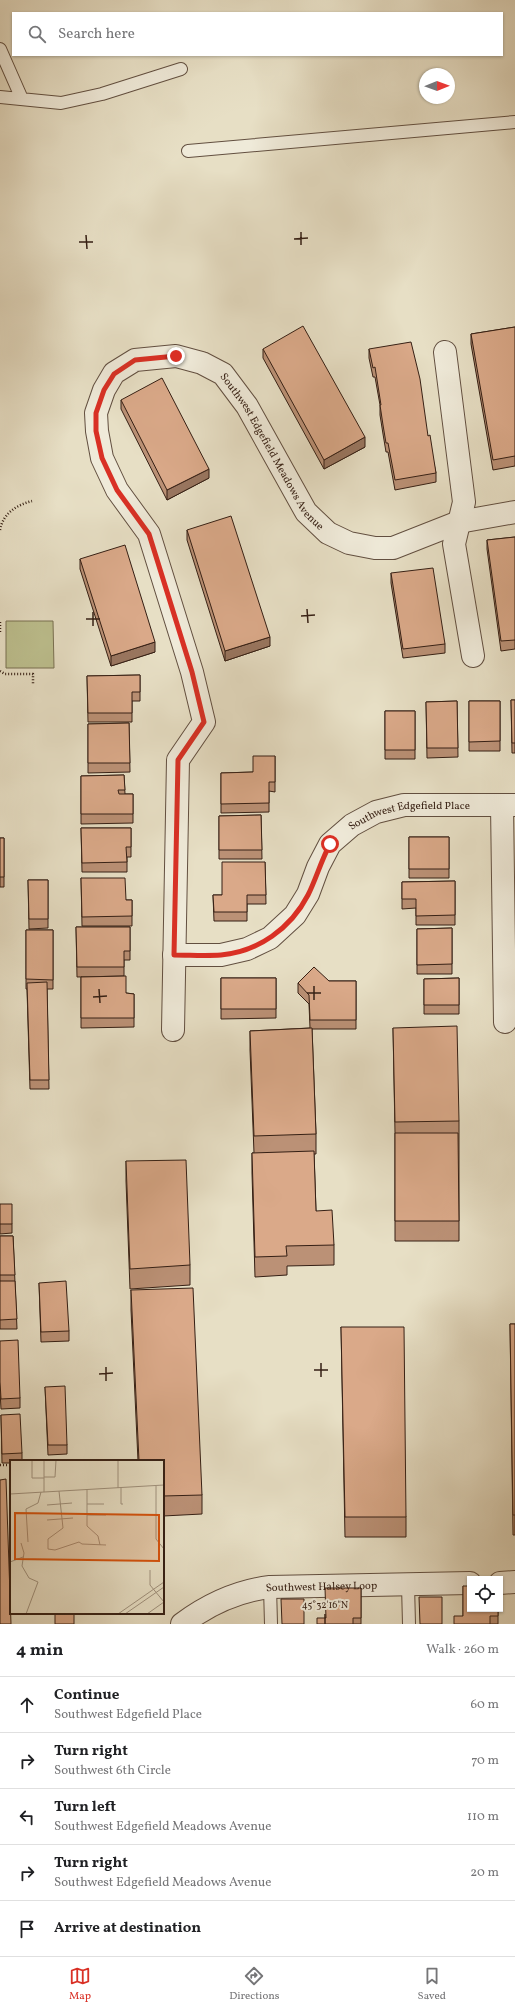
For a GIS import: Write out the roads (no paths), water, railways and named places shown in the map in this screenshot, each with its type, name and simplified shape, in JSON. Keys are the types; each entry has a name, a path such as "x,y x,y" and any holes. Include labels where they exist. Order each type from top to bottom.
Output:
{"street":[{"path":"445,352 464,502 454,544 473,656"},
{"name":"Southwest Edgefield Meadows Avenue","path":"174,955 178,760 204,722 192,672 149,534 117,490 102,458 96,431 96,413 104,390 114,374 135,360 176,356 202,363 223,374 247,406 306,512 328,533 349,544 375,548 393,548 459,522 488,515 515,512"},
{"name":"Southwest Edgefield Place","path":"174,955 221,955 247,949 270,938 295,915 308,894 318,867 330,844 352,825 376,812 404,805 509,805"},
{"path":"505,1022 509,805"},
{"path":"173,1030 174,955"},
{"path":"503,1583 515,1582"},
{"name":"Southwest Halsey Loop","path":"182,1624 199,1612 224,1599 249,1590 270,1587 467,1583"}],"lane":[{"path":"0,49 22,99"},
{"path":"0,97 61,103 102,94 181,69"},
{"path":"188,151 515,122"},
{"path":"408,1585 409,1624"},
{"path":"270,1587 270,1624"}]}
